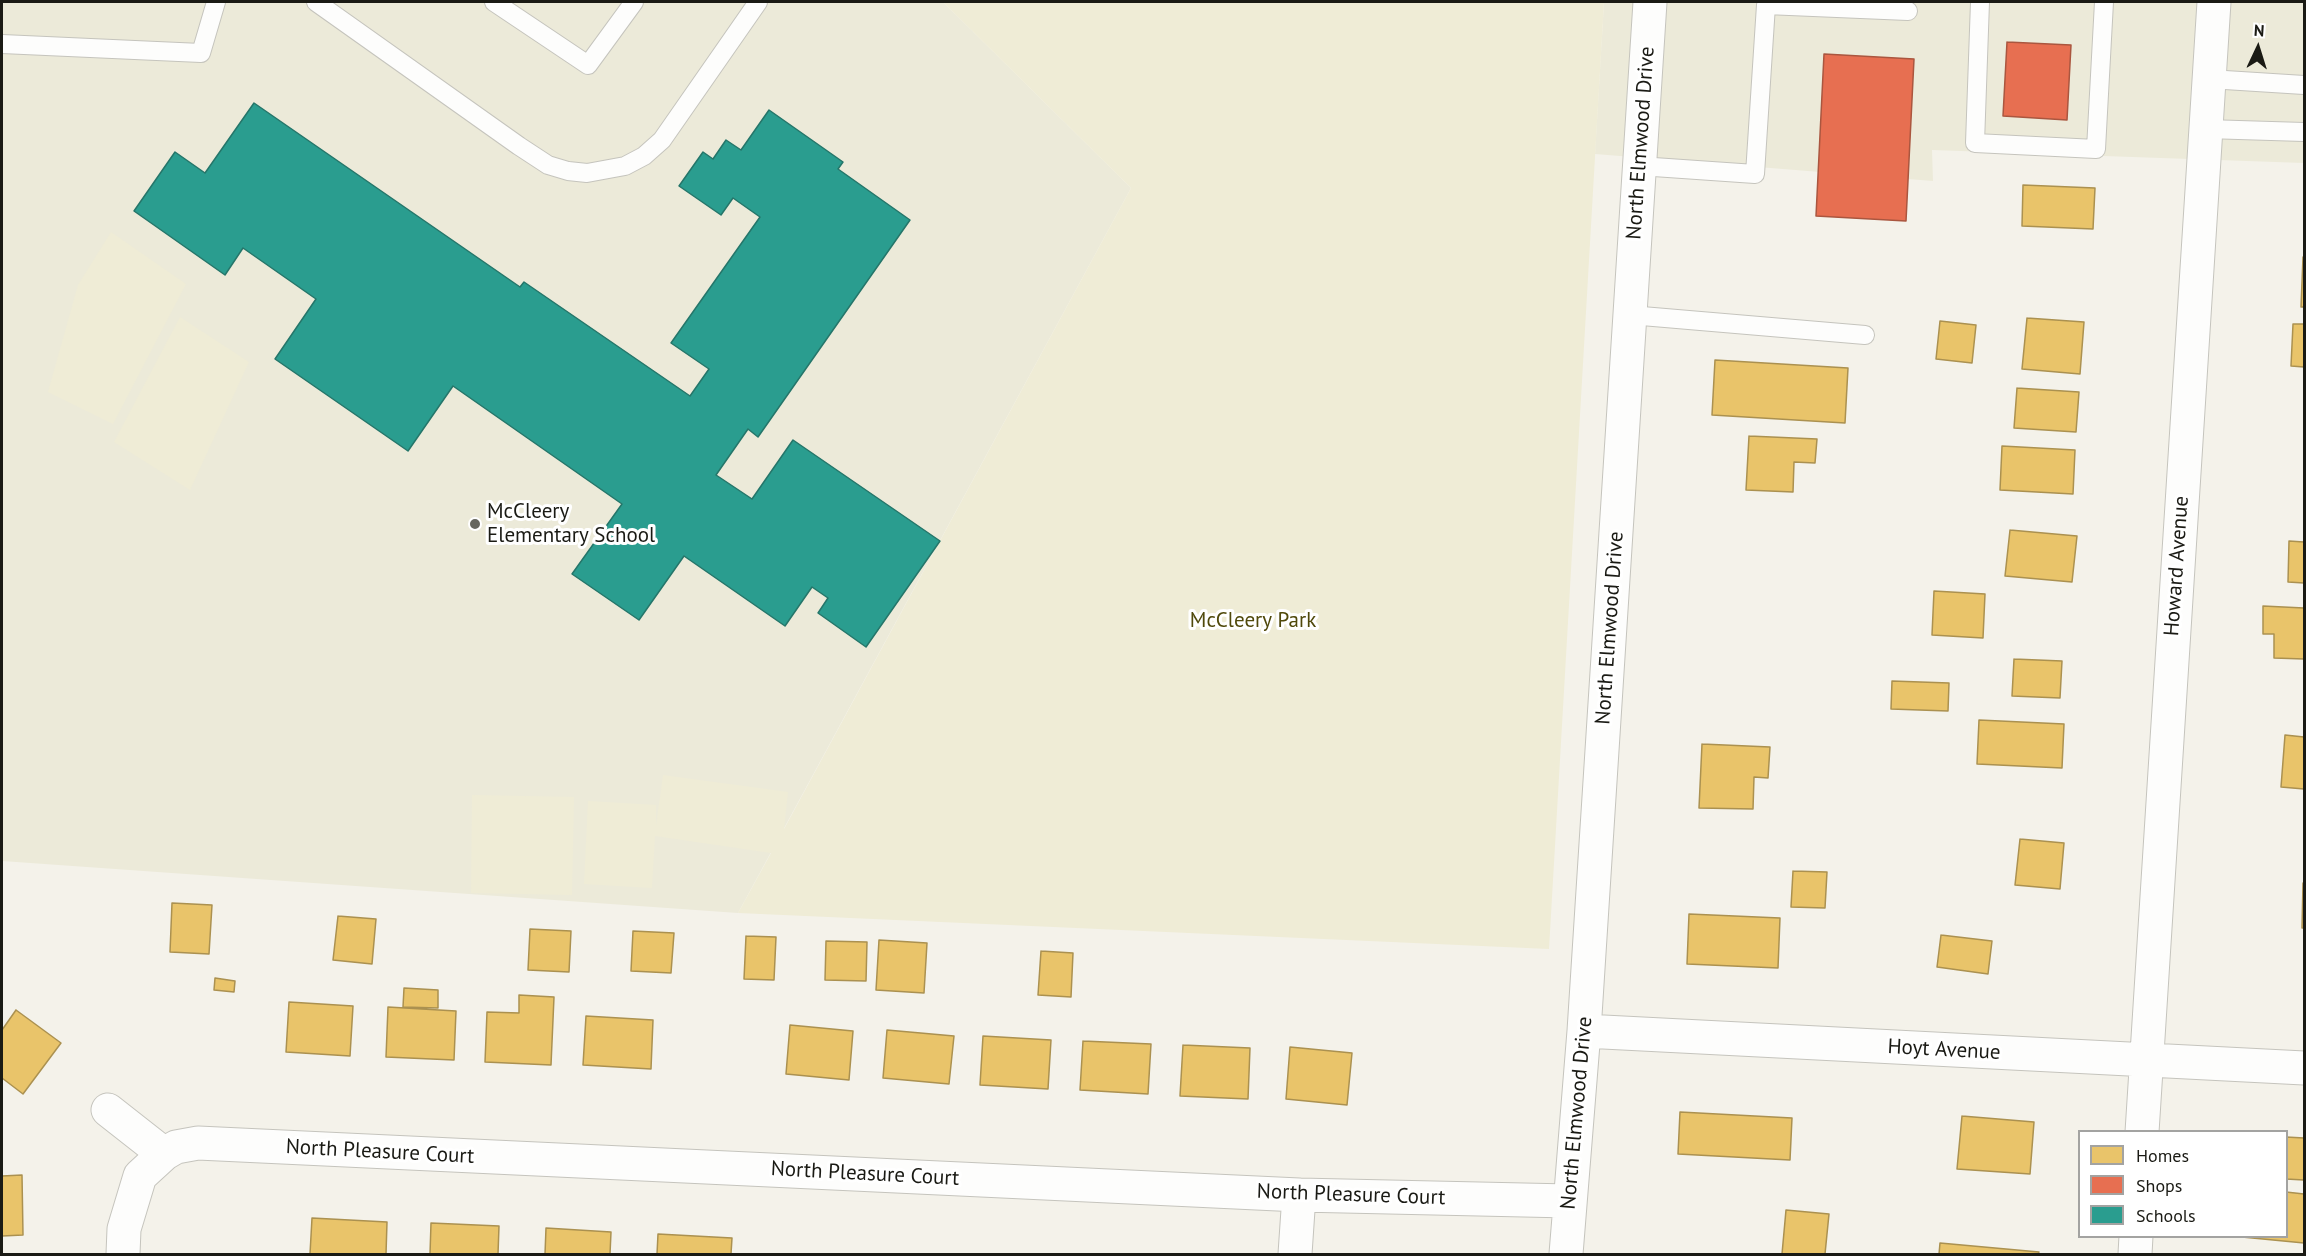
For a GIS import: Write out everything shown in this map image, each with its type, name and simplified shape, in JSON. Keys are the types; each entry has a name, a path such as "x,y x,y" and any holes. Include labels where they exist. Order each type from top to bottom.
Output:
{"street":[{"name":"North Elmwood Drive","path":"1566,1254 1584,1031 1650,2"},
{"name":"Howard Avenue","path":"2142,1130 2214,2"},
{"name":"Hoyt Avenue","path":"1584,1031 2304,1068"},
{"path":"108,1110 164,1154 140,1176 124,1229 123,1254"},
{"name":"North Pleasure Court","path":"164,1154 176,1147 198,1143 1299,1195 1569,1201"},
{"path":"1295,1254 1299,1195"},
{"path":"2134,1254 2136,1238"}],"lane":[{"path":"2,44 201,53 216,2"},
{"path":"316,2 548,165 568,171 587,173 625,166 644,156 662,140 758,2"},
{"path":"494,2 588,65 634,2"},
{"path":"1980,2 1975,143 2096,149 2104,2"},
{"path":"1639,166 1755,174 1767,5 1908,11"},
{"path":"2209,79 2304,85"},
{"path":"2206,129 2304,132"},
{"path":"1630,315 1865,335"}],"shaded area":[{"name":"McCleery Elementary School","path":"2,2 943,2 1131,188 738,913 2,861"},
{"path":"1604,2 2304,2 2304,163 1932,150 1933,181 1595,154"}],"green space":[{"name":"McCleery Park","path":"943,2 1604,2 1549,949 738,913 771,853 655,836 652,888 584,884 588,801 656,805 656,826 663,775 788,792 784,829 1131,188"},
{"path":"111,232 186,284 113,424 48,392 78,285"},
{"path":"180,317 249,362 190,490 114,442"},
{"path":"472,795 574,797 572,895 471,893"}],"building: Homes":[{"path":"2023,185 2095,188 2093,229 2022,226"},
{"path":"2303,257 2304,307 2301,307"},
{"path":"2027,318 2084,322 2080,374 2022,369"},
{"path":"1940,321 1976,325 1972,363 1936,359"},
{"path":"2293,324 2304,324 2304,367 2291,366"},
{"path":"1715,360 1848,368 1845,423 1712,415"},
{"path":"2017,388 2079,392 2076,432 2014,428"},
{"path":"1749,436 1817,439 1815,463 1794,462 1793,492 1746,490"},
{"path":"2002,446 2075,450 2073,494 2000,490"},
{"path":"2010,530 2077,536 2072,582 2005,576"},
{"path":"2289,541 2304,542 2304,583 2288,582"},
{"path":"1934,591 1985,594 1983,638 1932,635"},
{"path":"2263,606 2304,608 2304,659 2274,658 2274,634 2263,634"},
{"path":"2014,659 2062,661 2060,698 2012,696"},
{"path":"1892,681 1949,683 1948,711 1891,709"},
{"path":"1979,720 2064,724 2062,768 1977,764"},
{"path":"2285,735 2304,737 2304,789 2281,787"},
{"path":"1702,744 1770,747 1768,778 1754,777 1753,809 1699,808"},
{"path":"2020,839 2064,843 2060,889 2015,885"},
{"path":"1793,871 1827,872 1825,908 1791,907"},
{"path":"2303,883 2304,928 2302,928"},
{"path":"172,903 212,905 209,954 170,952"},
{"path":"1689,914 1780,918 1778,968 1687,964"},
{"path":"338,916 376,919 372,964 333,960"},
{"path":"530,929 571,931 569,972 528,970"},
{"path":"633,931 674,933 671,973 631,971"},
{"path":"1941,935 1992,941 1988,974 1937,967"},
{"path":"746,936 776,937 774,980 744,979"},
{"path":"879,940 927,943 924,993 876,990"},
{"path":"826,941 867,942 866,981 825,980"},
{"path":"1041,951 1073,953 1071,997 1038,995"},
{"path":"215,978 235,981 234,992 214,990"},
{"path":"404,988 438,990 438,1008 403,1007"},
{"path":"519,995 554,997 551,1065 485,1062 487,1012 519,1013"},
{"path":"289,1002 353,1006 350,1056 286,1052"},
{"path":"388,1007 456,1011 454,1060 386,1057"},
{"path":"16,1010 61,1043 23,1094 2,1078 2,1030"},
{"path":"586,1016 653,1020 651,1069 583,1065"},
{"path":"790,1025 853,1031 849,1080 786,1074"},
{"path":"887,1030 954,1036 949,1084 883,1078"},
{"path":"983,1036 1051,1040 1048,1089 980,1085"},
{"path":"1083,1041 1151,1044 1148,1094 1080,1090"},
{"path":"1183,1045 1250,1048 1248,1099 1180,1096"},
{"path":"1290,1047 1352,1053 1347,1105 1286,1099"},
{"path":"1680,1112 1792,1118 1790,1160 1678,1154"},
{"path":"1962,1116 2034,1122 2030,1174 1957,1169"},
{"path":"2288,1137 2304,1138 2304,1180 2288,1179"},
{"path":"22,1175 23,1235 2,1236 2,1176"},
{"path":"2288,1192 2304,1194 2304,1243 2252,1238 2288,1238"},
{"path":"1786,1210 1829,1214 1825,1254 1782,1254"},
{"path":"312,1218 387,1222 386,1254 310,1254"},
{"path":"431,1223 499,1226 498,1254 430,1254"},
{"path":"546,1228 611,1232 610,1254 545,1254"},
{"path":"658,1234 732,1238 731,1254 657,1254"},
{"path":"1940,1243 2039,1252 2038,1254 1939,1254"}],"building: Shops":[{"path":"2007,42 2071,45 2067,120 2003,116"},
{"path":"1824,54 1914,59 1906,221 1816,216"}],"building: Schools":[{"path":"254,103 520,287 524,282 690,396 709,369 671,343 760,217 733,198 721,215 679,186 703,152 713,159 726,140 741,150 769,110 843,162 838,169 910,220 758,437 748,429 716,475 752,499 793,440 940,541 866,647 818,613 828,598 812,587 785,626 684,556 639,620 572,574 622,504 453,386 408,451 275,359 316,299 243,248 225,275 134,211 175,152 205,173"}],"place":[{"name":"McCleery Elementary School","path":"475,524"}]}
